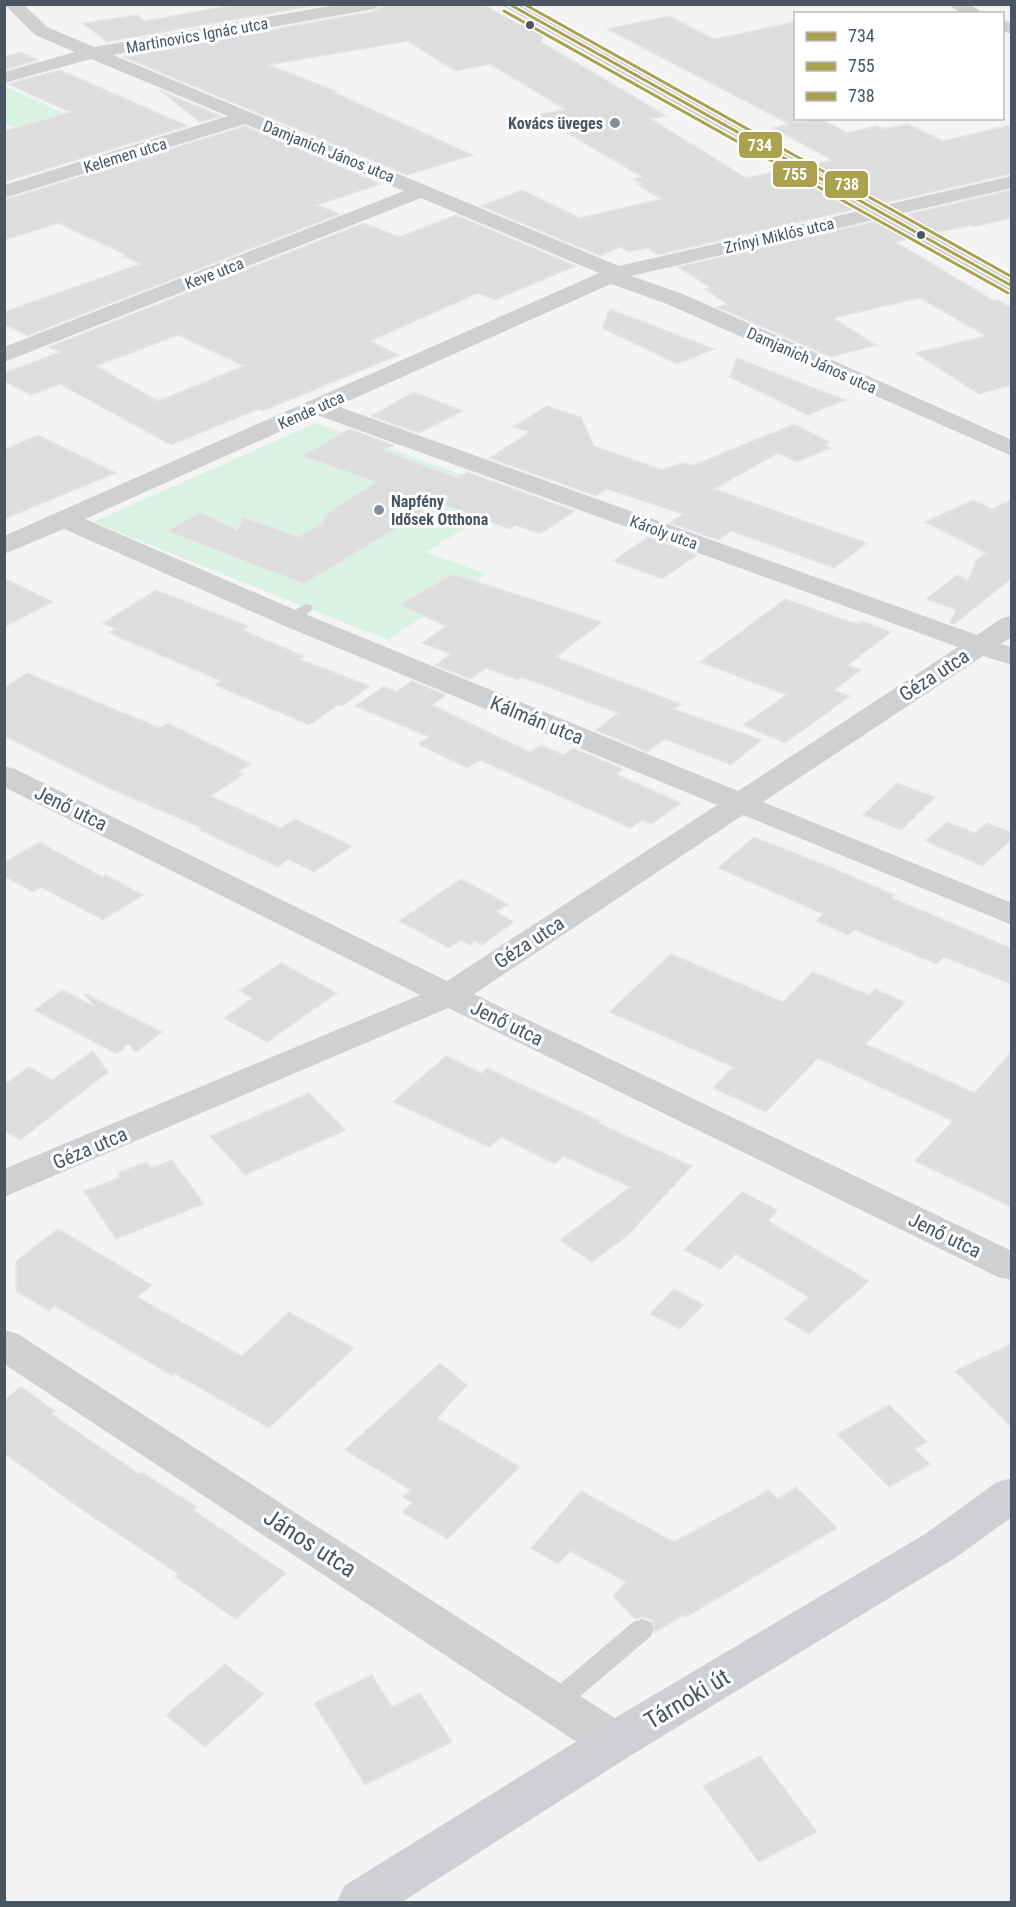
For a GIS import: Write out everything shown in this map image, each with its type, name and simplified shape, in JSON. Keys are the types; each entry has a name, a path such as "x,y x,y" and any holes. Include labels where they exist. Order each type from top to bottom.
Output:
{"street":[{"name":"Martinovics Ignác utca","path":"4,78 91,53 374,4"},
{"path":"508,4 1011,286"},
{"path":"956,4 972,12"},
{"name":"Damjanich János utca","path":"9,12 41,31 91,53 424,190 1011,449"},
{"name":"Kelemen utca","path":"4,192 246,117"},
{"name":"Zrínyi Miklós utca","path":"614,274 1011,182"},
{"name":"Keve utca","path":"4,355 424,190"},
{"name":"Kende utca","path":"4,546 614,274"},
{"name":"Károly utca","path":"316,407 1011,657"},
{"name":"Kálmán utca","path":"65,520 298,613 739,803 1011,915"},
{"name":"Géza utca","path":"4,1184 449,995 1011,624"},
{"name":"Jenő utca","path":"4,775 449,995 1011,1267"},
{"name":"János utca","path":"4,1344 614,1742"},
{"name":"Tárnoki út","path":"361,1902 614,1742 940,1546 1011,1494"}],"lane":[{"path":"555,1703 642,1629"}],"green space":[{"path":"5,86 65,114 15,128 5,123"},
{"path":"316,423 519,495 426,552 486,574 388,640 93,522"}],"building":[{"path":"238,4 325,4 107,42 83,23 137,15 145,21"},
{"path":"384,4 483,4 520,25 530,23 546,33 541,42 667,116 651,119 746,178 786,169 856,209 658,255 647,248 629,252 620,247 600,256 481,206 522,190 580,218 661,199 636,184 641,183 634,179 642,177 537,115 565,109 490,64 455,71 408,41 269,65 336,91 333,92 473,155 407,175 123,57 374,11"},
{"path":"669,16 714,39 794,22 795,123 824,120 847,133 877,126 884,129 908,124 943,141 1011,125 1011,174 884,203 813,164 832,160 773,128 789,124 607,29"},
{"path":"20,52 38,60 4,70 4,57"},
{"path":"60,70 188,126 4,182 4,131 70,112 8,84"},
{"path":"159,90 221,116 200,122"},
{"path":"245,126 381,184 317,205 340,214 27,336 4,324 4,312 140,264 58,223 4,240 4,200"},
{"path":"1011,190 1011,218 974,227 971,225 937,233 905,215"},
{"path":"456,215 576,266 495,300 478,293 370,341 399,355 263,411 259,409 171,445 60,384 31,395 4,381 4,373 60,352 49,347 364,223 399,237","holes":["178,335 244,366 158,401 96,366"]},
{"path":"877,221 908,239 896,242 994,301 998,300 1011,308 1011,385 979,394 915,353 986,336 920,298 833,318 876,345 831,357 717,307 727,304 705,289 711,288 678,267"},
{"path":"610,309 714,349 677,364 602,328"},
{"path":"737,358 845,400 808,415 729,377"},
{"path":"414,392 463,411 419,433 371,416"},
{"path":"547,406 581,417 594,446 662,470 681,463 694,465 794,424 830,442 825,445 831,448 797,462 778,453 714,489 867,543 834,568 731,531 718,540 670,523 683,514 607,489 596,496 489,458 530,432 513,427"},
{"name":"Napfény Idősek Otthona","path":"349,429 394,445 383,450 457,478 467,472 575,511 540,534 515,525 510,529 438,503 304,584 167,531 200,512 237,530 243,517 298,537 323,523 323,518 329,512 376,482 302,456"},
{"path":"38,435 116,473 4,519 4,450"},
{"path":"973,500 992,509 1011,500 1011,579 954,624 950,623 956,610 926,599 957,575 968,580 976,561 986,553 925,522"},
{"path":"648,537 697,555 662,579 613,561"},
{"path":"453,574 602,622 556,657 681,704 674,709 762,740 731,765 665,739 647,752 596,730 618,713 521,677 518,680 486,668 470,679 435,665 451,654 422,643 446,626 399,605"},
{"path":"4,578 53,602 4,627"},
{"path":"156,590 248,626 242,630 304,656 299,659 370,686 309,725 215,685 221,681 109,633 115,629 103,623"},
{"path":"785,599 857,624 862,621 891,632 848,665 861,670 834,690 850,696 785,743 743,725 786,695 700,662"},
{"path":"27,673 160,728 168,723 251,764 238,772 244,774 211,796 281,828 295,819 352,846 314,872 288,859 278,867 200,830 202,828 113,790 4,736 4,688"},
{"path":"412,681 446,695 432,705 530,752 541,745 564,755 573,748 623,769 616,774 681,803 652,824 642,820 630,828 480,760 467,768 418,744 429,737 355,706 384,686 396,692"},
{"path":"897,783 935,797 901,830 863,815"},
{"path":"947,822 975,833 987,823 1011,832 1011,840 982,866 925,841"},
{"path":"754,837 895,895 892,898 1011,948 1011,984 944,957 936,964 855,930 848,935 816,921 823,914 718,868"},
{"path":"39,842 102,877 106,875 143,895 103,920 41,887 33,892 4,876 4,863"},
{"path":"461,879 508,904 496,912 514,922 482,945 475,941 470,945 461,940 449,948 399,921"},
{"path":"671,954 783,1002 813,972 869,995 875,989 905,1002 866,1044 975,1093 1011,1052 1011,1207 915,1161 953,1121 818,1058 766,1112 713,1088 733,1067 609,1012"},
{"path":"281,963 337,993 267,1042 224,1018 252,998 239,991"},
{"path":"63,990 95,1007 86,994 162,1032 136,1052 128,1044 117,1054 34,1010"},
{"path":"93,1051 108,1072 20,1140 4,1131 4,1085 29,1067 52,1080"},
{"path":"446,1056 482,1073 487,1068 692,1166 627,1236 592,1262 560,1240 630,1187 563,1156 555,1164 501,1137 489,1147 393,1102"},
{"path":"309,1093 346,1130 245,1175 210,1136"},
{"path":"172,1160 204,1204 116,1239 84,1191 120,1177 118,1173 147,1162 151,1168"},
{"path":"742,1192 778,1210 768,1221 869,1281 809,1334 784,1319 809,1297 736,1254 721,1269 684,1250"},
{"path":"58,1229 152,1285 137,1297 242,1356 289,1312 354,1348 269,1428 174,1373 172,1376 55,1306 49,1311 16,1291 16,1261"},
{"path":"674,1289 704,1305 680,1329 650,1314"},
{"path":"1011,1344 1011,1427 955,1371"},
{"path":"440,1363 467,1385 437,1418 520,1467 448,1539 402,1512 412,1503 403,1497 411,1490 345,1450"},
{"path":"21,1387 55,1411 52,1414 139,1474 142,1472 197,1507 193,1510 286,1573 236,1619 175,1577 178,1574 91,1516 4,1453 4,1400"},
{"path":"889,1405 927,1442 914,1449 930,1464 889,1487 837,1434"},
{"path":"796,1487 837,1528 686,1617 684,1615 655,1632 652,1620 643,1617 635,1619 613,1596 626,1582 570,1551 558,1564 531,1548 581,1491 674,1542 769,1490 777,1499"},
{"path":"225,1664 264,1694 205,1747 166,1715"},
{"path":"372,1675 392,1707 420,1693 452,1742 365,1785 314,1703"},
{"path":"760,1756 817,1832 759,1862 703,1786"}],"transit line":[{"name":"734","path":"509,4 1012,286"},
{"name":"738","path":"524,4 1012,277"},
{"name":"755","path":"504,11 1008,293"}],"place":[{"name":"Kovács üveges","path":"615,123"},
{"name":"Napfény Idősek Otthona","path":"379,510"}]}
